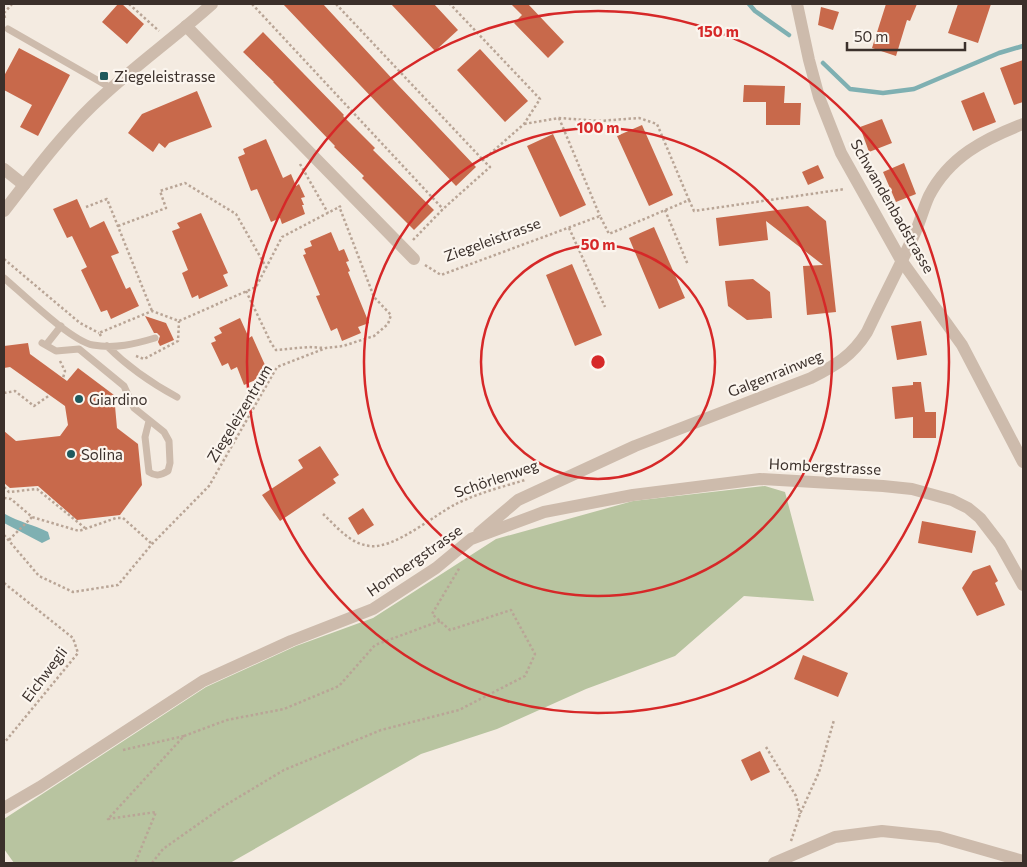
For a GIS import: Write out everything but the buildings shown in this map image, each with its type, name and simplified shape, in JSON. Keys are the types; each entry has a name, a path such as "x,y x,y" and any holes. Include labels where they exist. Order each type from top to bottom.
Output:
{"street":[{"path":"4,211 55,146 111,88 212,4"},
{"name":"Schwandenbadstrasse","path":"797,4 808,60 841,153 902,260 962,345 1023,462"},
{"path":"186,26 414,259"},
{"name":"Galgenrainweg","path":"471,539 518,500 634,446 811,378 849,356 863,338 914,235 928,197 946,170 975,145 1023,124"},
{"path":"4,169 24,185"},
{"name":"Hombergstrasse","path":"4,808 40,787 203,681 291,641 374,609 436,568 471,539 544,512 633,495 760,479 912,489 936,495 968,508 980,518 1000,544 1023,585"},
{"path":"774,863 835,837 882,831 939,837 1023,861"}],"lane":[{"path":"8,29 111,88"},
{"path":"4,278 74,337 91,345"},
{"path":"61,326 44,344 56,351 91,345 131,345 155,338"},
{"path":"107,346 120,360 153,384 177,397"},
{"path":"79,348 124,386 134,408 149,420 164,432 169,441 170,463 168,471 161,475 154,475 149,472 145,437 149,420"}],"path":[{"path":"8,29 4,13 12,4"},
{"path":"129,4 169,39"},
{"path":"252,4 443,209"},
{"path":"336,4 490,167 443,209 405,248"},
{"path":"450,4 540,99 524,124 483,160"},
{"path":"524,124 559,118 599,121 639,118 656,124 694,211 838,190"},
{"path":"559,118 609,234 689,200"},
{"path":"297,160 328,213"},
{"path":"118,226 166,208 160,192 185,183 236,214 266,267"},
{"path":"99,333 152,310 179,321 256,287 282,237 356,198"},
{"path":"86,207 107,199 152,310"},
{"name":"Ziegeleizentrum","path":"4,535 39,576 73,592 118,585 152,544 209,486 277,367 326,348 343,346 374,336 388,324 391,316 374,297 339,206"},
{"path":"665,210 688,265"},
{"name":"Ziegeleistrasse","path":"414,259 441,275 600,216"},
{"path":"569,228 605,307"},
{"path":"4,259 80,323 99,333 107,346"},
{"path":"246,291 276,350 309,347 326,348"},
{"path":"135,356 144,359 178,341 179,321"},
{"path":"56,351 64,371 63,378"},
{"path":"4,393 15,391 34,406 50,395"},
{"name":"Schörlenweg","path":"323,514 349,539 371,546 396,541 455,504 480,493 528,479"},
{"path":"4,487 9,492 37,489 86,528"},
{"path":"4,498 11,499 32,517 79,530 116,518 123,518 152,544"},
{"path":"9,540 32,517"},
{"path":"152,863 163,849 224,806 284,770 381,730 459,710 525,676 535,654 511,610 450,630 432,614 461,564"},
{"name":"Eichwegli","path":"4,583 73,638 78,653 4,744"},
{"path":"99,749 125,751 184,736 227,720 284,709 339,686 375,645 440,621"},
{"path":"793,854 791,839 819,772 834,720"},
{"path":"135,863 156,812 108,820 184,736"},
{"path":"766,747 796,796 800,814"}],"green space":[{"path":"765,486 785,492 814,601 744,596 675,656 586,689 497,729 421,754 230,863 14,863 4,849 4,819 206,687 296,646 373,618 496,539 633,501"}],"water":[{"path":"5,514 48,532 50,539 42,543 4,523"}],"waterway":[{"path":"749,4 755,11 789,35"},
{"path":"823,63 850,89 883,93 914,89 999,53 1023,46"}],"place":[{"name":"Ziegeleistrasse","path":"104,76"},
{"name":"Giardino","path":"79,399"},
{"name":"Solina","path":"71,454"}]}
